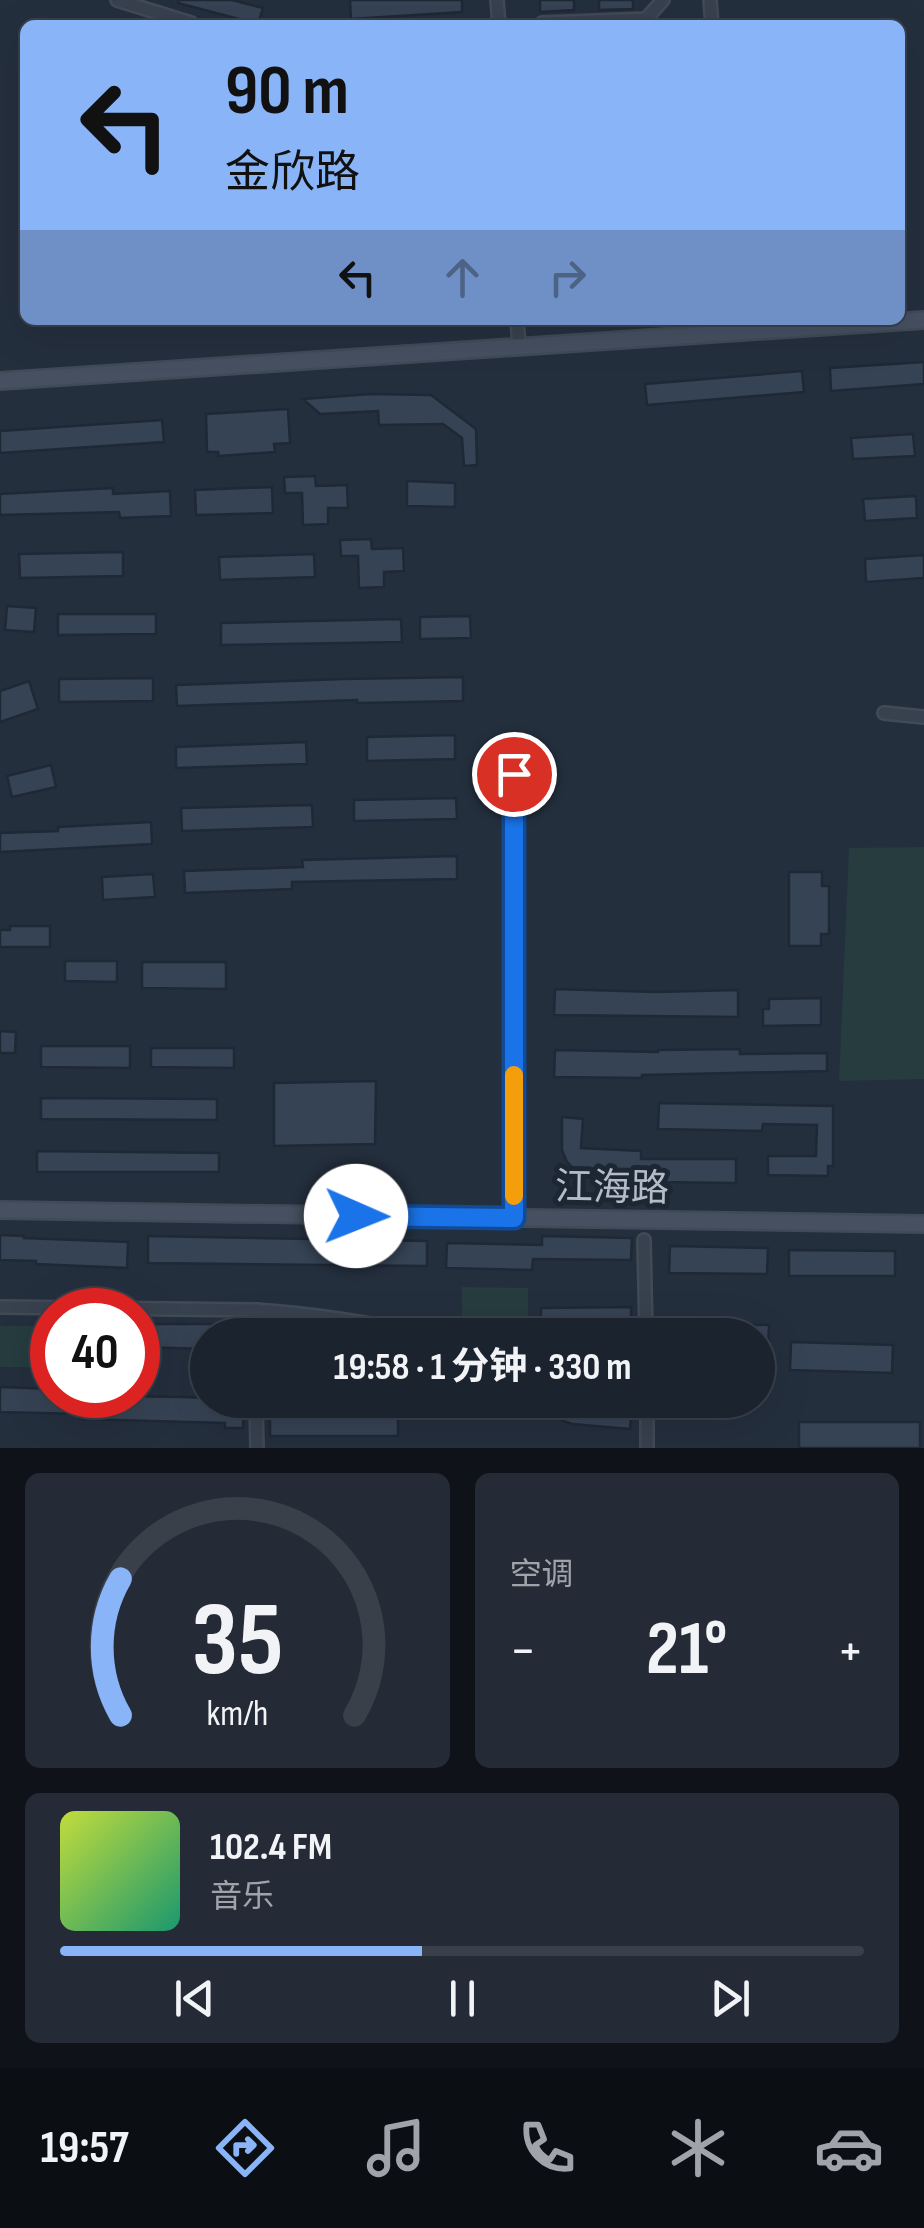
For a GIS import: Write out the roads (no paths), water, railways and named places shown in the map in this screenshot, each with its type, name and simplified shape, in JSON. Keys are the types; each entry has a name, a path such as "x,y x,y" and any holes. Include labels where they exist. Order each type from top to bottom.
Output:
{"street":[{"path":"116,0 181,20"},
{"path":"620,20 646,19 663,0"},
{"path":"517,325 518,346"},
{"path":"0,381 518,346 762,325"},
{"path":"884,713 924,717"},
{"path":"486,774 514,774 514,1218"},
{"name":"江海路","path":"0,1210 924,1224"},
{"path":"644,1240 646,1318"},
{"path":"0,1307 256,1310 339,1318"},
{"path":"256,1310 256,1318"},
{"path":"256,1418 257,1448"},
{"path":"647,1418 647,1448"}]}
